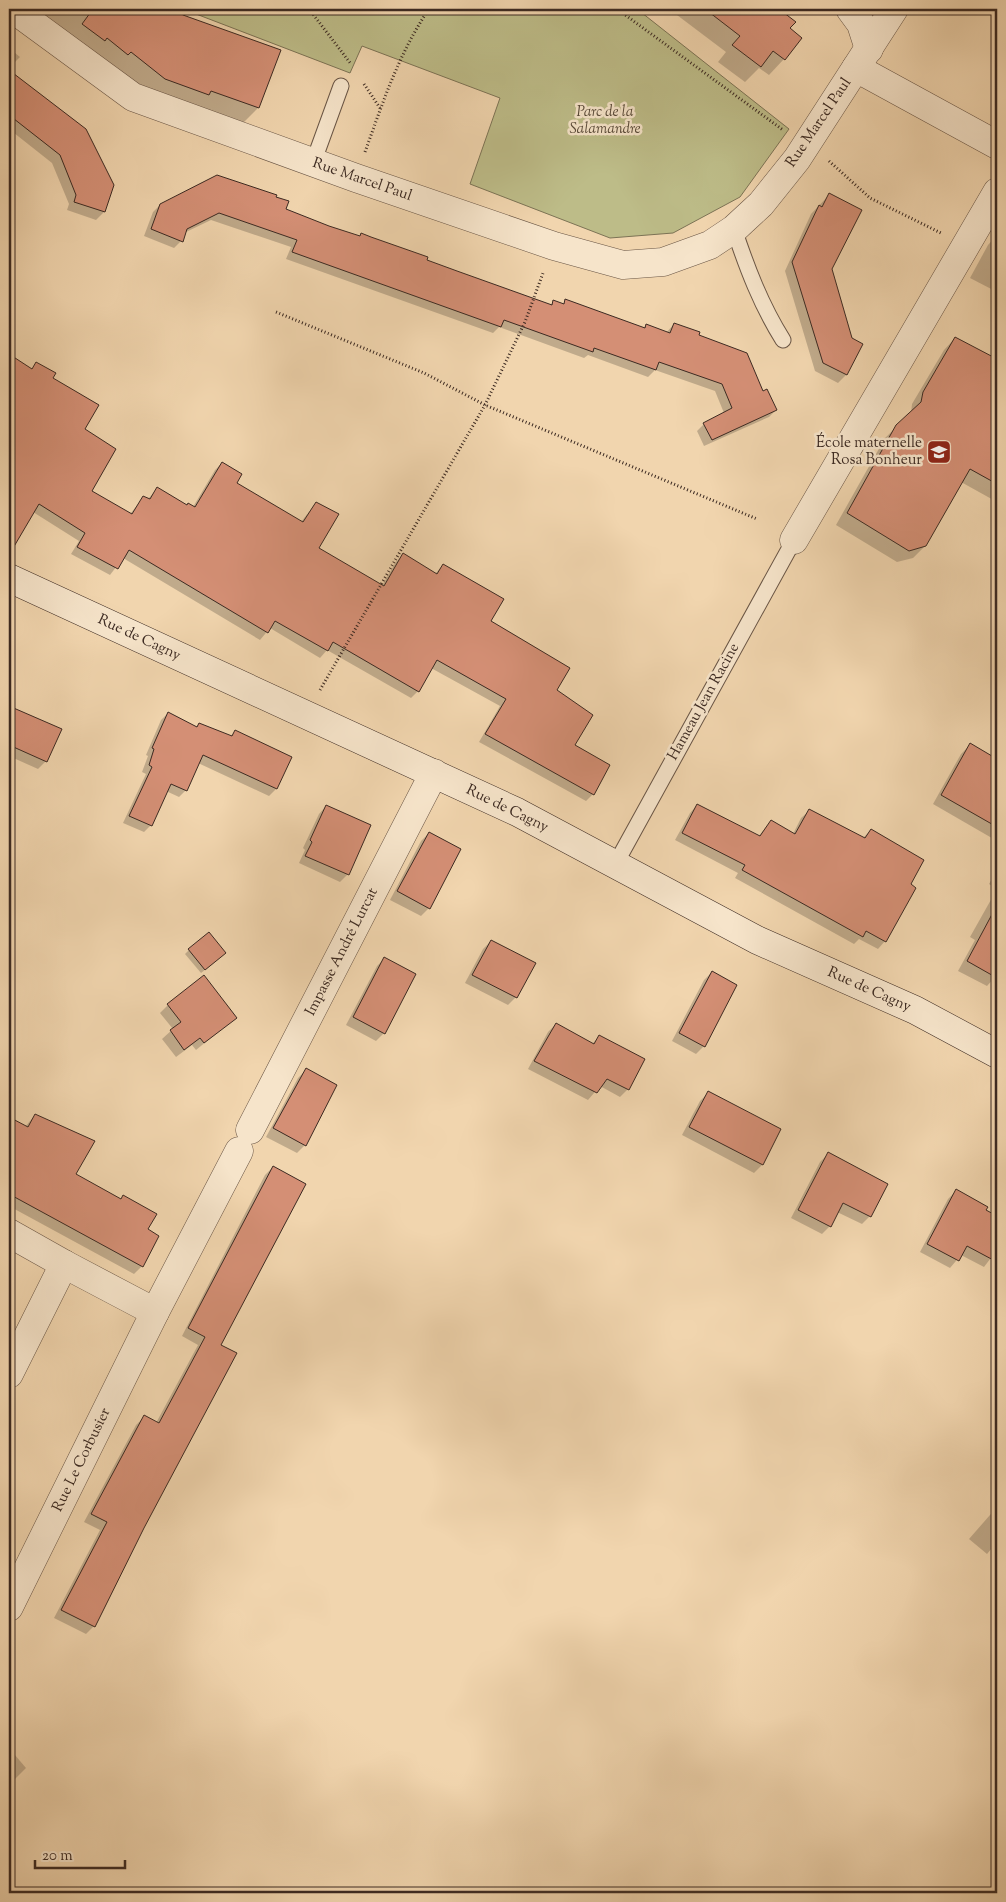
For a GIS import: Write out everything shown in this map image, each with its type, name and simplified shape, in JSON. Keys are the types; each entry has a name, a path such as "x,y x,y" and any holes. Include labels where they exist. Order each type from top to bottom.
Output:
{"street":[{"name":"Rue Marcel Paul","path":"13,9 133,97 313,163 554,246 623,265 663,262 710,245 734,229 761,204 797,160 894,9"},
{"path":"850,9 861,24 863,59 997,144"},
{"path":"794,540 997,192"},
{"name":"Rue de Cagny","path":"9,578 517,812 757,940 914,1010 997,1054"},
{"name":"Impasse André Lurcat","path":"245,1140 434,774"},
{"name":"Rue Le Corbusier","path":"9,1607 155,1312 245,1140"},
{"path":"9,1234 155,1312"},
{"path":"9,1374 64,1264"}],"lane":[{"path":"313,163 341,86"},
{"path":"734,229 753,283 768,316 783,340"},
{"name":"Hameau Jean Racine","path":"615,865 794,540"}],"path":[{"path":"309,9 336,41 355,71"},
{"path":"356,178 380,109 412,34 429,9"},
{"path":"360,79 380,109"},
{"path":"306,714 485,404 525,322 554,246"},
{"path":"276,312 424,373 485,404 757,519"}],"green space":[{"name":"Parc de la Salamandre","path":"183,9 637,9 789,129 740,197 673,233 610,238 470,184 500,98 362,46 350,73"}],"building":[{"path":"93,9 175,9 183,15 281,50 259,108 211,91 209,95 165,79 131,52 128,55 107,38 105,41 82,24"},
{"path":"705,9 779,9 796,22 790,28 802,38 785,60 773,51 761,67 732,45 740,36"},
{"path":"9,70 86,129 114,185 105,212 74,202 76,195 60,155 9,115"},
{"path":"217,175 277,195 276,197 289,201 286,209 329,226 360,236 361,233 428,257 427,260 552,305 553,300 564,304 565,299 645,328 646,324 670,333 674,323 700,332 699,335 747,353 763,391 767,389 777,410 712,440 703,423 732,408 722,384 659,362 656,370 594,348 593,352 504,320 501,327 292,252 297,240 219,213 187,229 183,242 151,229 160,204"},
{"path":"829,193 862,210 832,269 852,338 863,344 847,375 823,363 792,262 819,205 822,207"},
{"name":"École maternelle Rosa Bonheur","path":"955,337 997,359 997,484 970,469 926,546 909,551 847,513 896,425 921,402 923,392"},
{"path":"9,354 32,369 36,362 56,373 53,378 99,405 85,429 116,449 92,491 132,514 143,496 150,499 157,487 187,505 188,503 195,507 222,462 242,474 237,483 303,522 316,502 339,514 319,548 384,586 403,553 437,574 443,564 504,599 491,621 570,668 557,690 593,715 575,745 610,765 594,795 485,734 506,699 437,660 419,692 333,642 328,651 275,621 268,633 129,550 118,569 77,547 85,533 39,504 9,555"},
{"path":"9,706 62,729 47,762 9,745"},
{"path":"168,712 197,727 199,723 232,736 235,730 292,757 277,789 203,755 187,791 171,784 152,826 129,816 152,767 149,765 154,749 152,748"},
{"path":"970,743 997,759 997,827 941,795"},
{"path":"697,804 760,836 771,820 795,834 809,809 865,838 871,829 924,860 911,884 916,888 886,942 866,931 863,937 742,870 745,865 682,833"},
{"path":"326,805 371,825 349,875 305,856"},
{"path":"429,832 461,849 430,909 397,891"},
{"path":"997,905 997,978 967,961"},
{"path":"209,932 226,953 205,970 188,949"},
{"path":"491,940 536,963 517,998 472,975"},
{"path":"384,957 416,974 385,1034 353,1017"},
{"path":"712,971 737,985 705,1047 679,1033"},
{"path":"204,975 237,1018 204,1043 200,1038 184,1050 170,1030 181,1022 167,1004"},
{"path":"556,1023 594,1044 599,1035 645,1059 629,1090 607,1079 597,1093 534,1061"},
{"path":"306,1068 337,1085 306,1146 273,1128"},
{"path":"708,1091 781,1129 763,1165 689,1127"},
{"path":"35,1114 95,1141 76,1174 121,1199 123,1195 157,1214 148,1229 159,1236 143,1267 9,1194 9,1117 28,1127"},
{"path":"828,1152 888,1184 871,1217 843,1203 831,1227 798,1210"},
{"path":"273,1166 306,1184 221,1345 237,1353 144,1528 95,1627 61,1610 107,1522 91,1514 144,1415 159,1423 205,1337 188,1328"},
{"path":"956,1189 988,1207 986,1210 997,1216 997,1262 967,1246 959,1261 927,1244"}],"place":[{"name":"École maternelle Rosa Bonheur","path":"939,452"}]}
